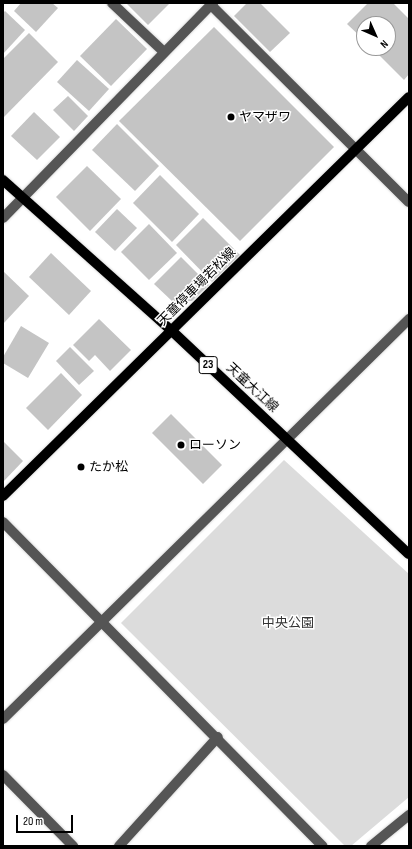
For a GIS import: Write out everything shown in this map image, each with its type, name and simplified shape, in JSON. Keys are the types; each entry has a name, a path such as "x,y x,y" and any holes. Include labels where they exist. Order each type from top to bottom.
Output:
{"main road":[{"name":"天童停車場若松線","path":"3,496 409,97"},
{"name":"天童大江線","path":"3,180 172,331 409,554"}],"lane":[{"path":"112,3 164,52"},
{"path":"3,218 212,4 409,202"},
{"path":"3,719 409,319"},
{"path":"3,522 99,623 218,737 322,846"},
{"path":"119,846 218,737"},
{"path":"3,775 73,846"},
{"path":"371,846 409,815"}],"green space":[{"name":"中央公園","path":"284,460 409,574 409,797 351,846 345,846 121,623"}],"building":[{"path":"21,3 52,3 58,8 36,32 14,11"},
{"path":"126,3 170,3 148,25"},
{"path":"247,3 260,3 290,33 270,52 234,16"},
{"path":"368,3 393,3 409,19 409,74 404,80 380,56 396,56 396,16 356,16 356,32 347,24"},
{"path":"5,11 25,30 3,54 3,13"},
{"path":"116,19 147,49 111,86 80,56"},
{"path":"214,27 334,147 240,241 119,121"},
{"path":"29,33 58,62 3,118 3,59"},
{"path":"77,60 109,89 89,111 57,82"},
{"path":"68,96 88,116 74,131 53,110"},
{"path":"34,112 60,137 37,160 11,136"},
{"path":"117,124 159,166 135,191 92,150"},
{"path":"87,166 121,199 90,231 56,197"},
{"path":"160,175 199,214 172,242 133,203"},
{"path":"117,209 137,228 115,251 95,232"},
{"path":"203,218 240,255 212,282 176,245"},
{"path":"149,224 177,253 149,280 121,252"},
{"path":"51,253 91,291 69,315 29,277"},
{"path":"181,257 209,285 192,301 173,302 154,284"},
{"path":"3,271 29,296 3,324"},
{"path":"99,319 131,350 110,371 95,355 89,361 73,345"},
{"path":"21,326 49,343 28,378 3,363 3,357"},
{"path":"70,347 94,371 79,385 56,361"},
{"path":"61,373 82,395 48,430 26,408"},
{"path":"171,414 222,465 203,484 152,433"},
{"path":"3,441 23,461 3,482"}],"place":[{"name":"ヤマザワ","path":"231,117"},
{"name":"ローソン","path":"181,445"},
{"name":"たか松","path":"81,467"}]}
